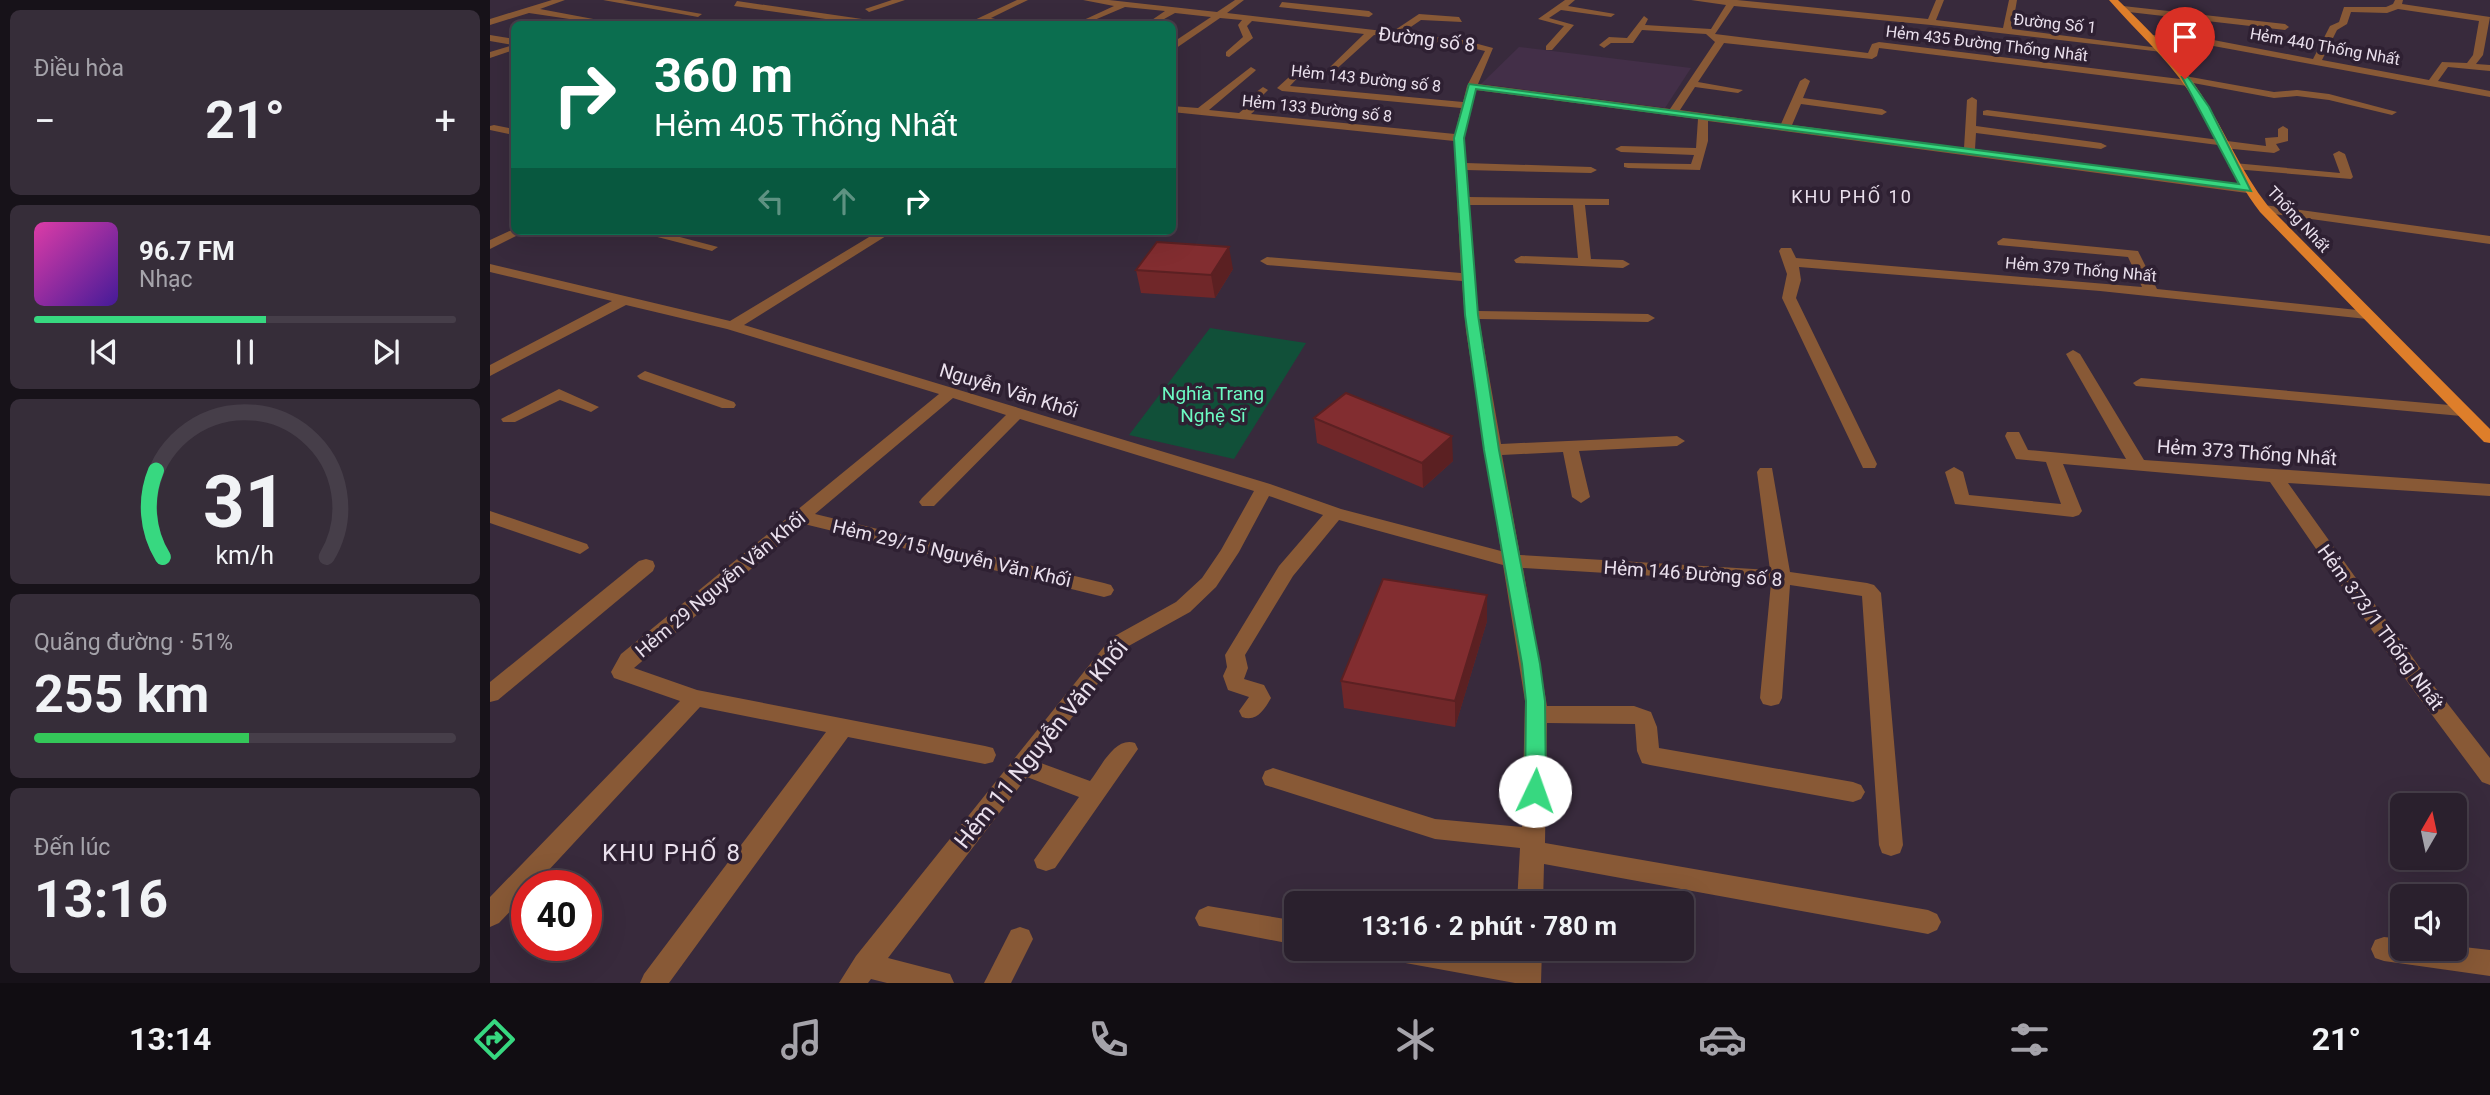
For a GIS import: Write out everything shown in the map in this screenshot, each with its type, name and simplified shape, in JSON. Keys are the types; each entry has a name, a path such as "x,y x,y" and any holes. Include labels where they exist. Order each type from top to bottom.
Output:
{"main road":[{"name":"Thống Nhất","path":"2113,0 2153,38 2186,81 2204,107 2247,189 2264,209 2490,438"}],"street":[{"path":"490,22 561,0"},
{"path":"607,0 698,15"},
{"path":"869,9 901,0"},
{"path":"976,21 1024,0"},
{"name":"Đường số 8","path":"1087,0 1372,32 1490,50 1465,105 1459,138 1462,201 1472,315 1492,450 1514,562 1536,714 1537,766 1530,891"},
{"path":"1156,21 1198,0"},
{"path":"1176,45 1240,0"},
{"path":"1549,48 1570,25 1542,20 1557,7 1571,0"},
{"name":"Đường Số 1","path":"1695,0 1931,22 2162,49"},
{"path":"1931,22 1940,0"},
{"path":"2007,32 2013,0"},
{"path":"1639,27 1710,34 1714,32 1731,2"},
{"path":"1086,21 1131,3"},
{"path":"1100,21 1131,3"},
{"path":"2318,60 2333,28 2343,24 2347,9 2386,10 2398,3 2488,19 2480,48 2471,64 2466,68 2445,64 2432,81"},
{"path":"737,4 855,21"},
{"path":"1283,5 1369,14"},
{"path":"1557,7 1611,14"},
{"path":"2123,9 2285,26"},
{"path":"528,10 597,21"},
{"path":"1604,45 1609,40 1630,41 1646,16"},
{"path":"1667,30 1675,16"},
{"path":"1394,35 1419,17 1459,20"},
{"path":"1228,54 1248,38 1242,25 1251,18"},
{"path":"980,19 993,21"},
{"path":"1331,72 1372,32"},
{"name":"Hẻm 435 Đường Thống Nhất","path":"1710,34 1721,40 1870,56 1874,55 1875,46 1880,45 2059,72 2186,81 2274,95 2297,93 2329,97 2392,112"},
{"path":"490,38 511,44"},
{"name":"Hẻm 440 Thống Nhất","path":"2153,38 2208,41 2490,94"},
{"path":"1673,113 1721,40"},
{"path":"490,55 511,46"},
{"path":"2471,64 2490,68"},
{"path":"2176,68 2232,76"},
{"path":"1200,112 1251,70"},
{"name":"Hẻm 143 Đường số 8","path":"1298,71 1282,88 1465,105"},
{"path":"1785,128 1805,81"},
{"path":"1692,84 1738,90"},
{"path":"1472,86 2247,189"},
{"path":"1241,116 1256,104 1251,101 1263,90"},
{"path":"1797,100 1882,112"},
{"path":"1969,152 1972,100"},
{"name":"Hẻm 133 Đường số 8","path":"1176,109 1459,138"},
{"path":"1987,113 2274,150 2269,140 2283,141 2283,129"},
{"path":"1628,165 1696,168 1703,117"},
{"path":"494,128 511,131"},
{"path":"1971,129 2101,146"},
{"path":"1621,149 1700,152"},
{"path":"2234,166 2347,177 2339,154"},
{"path":"1461,166 1591,170"},
{"path":"1462,201 1605,202"},
{"path":"1579,202 1585,262"},
{"path":"2264,209 2490,240"},
{"path":"490,245 511,235"},
{"path":"658,235 712,247"},
{"path":"732,326 881,235"},
{"path":"2003,242 2133,254 2152,293"},
{"name":"Hẻm 379 Thống Nhất","path":"1869,464 1789,298 1796,284 1789,257 2367,315"},
{"path":"1521,260 1623,264"},
{"path":"1268,261 1469,278"},
{"name":"Nguyễn Văn Khối","path":"490,268 732,326 1264,488 1335,513 1514,562"},
{"path":"490,371 625,300"},
{"path":"1472,315 1648,318"},
{"path":"2073,354 2138,465"},
{"path":"645,376 728,405"},
{"path":"2141,383 2461,411"},
{"path":"509,419 559,394 591,407"},
{"name":"Hẻm 29 Nguyễn Văn Khối","path":"949,394 628,660 621,672 696,698 841,729 985,755"},
{"path":"928,502 1016,414"},
{"name":"Hẻm 373 Thống Nhất","path":"2013,436 2022,455 2274,477 2490,490"},
{"path":"1492,450 1677,441"},
{"path":"1570,446 1581,497"},
{"path":"1954,472 1961,500 2073,511 2052,457"},
{"path":"1766,472 1781,577 1772,698"},
{"name":"Hẻm 373/1 Thống Nhất","path":"2274,477 2416,678 2490,775"},
{"name":"Hẻm 11 Nguyễn Văn Khối","path":"858,974 1118,643 1130,633 1184,607 1205,589 1264,488"},
{"path":"1250,711 1260,698 1256,691 1235,684 1233,676 1238,668 1235,655 1286,571 1335,513"},
{"path":"490,517 580,548"},
{"name":"Hẻm 29/15 Nguyễn Văn Khối","path":"801,517 1104,590"},
{"name":"Hẻm 146 Đường số 8","path":"1514,562 1781,577 1863,589 1871,593 1891,845"},
{"path":"490,694 646,566"},
{"path":"490,915 696,698"},
{"path":"1536,714 1634,715 1643,718 1648,725 1647,750 1650,756 1853,792"},
{"path":"653,983 841,729"},
{"path":"1046,860 1093,792 1127,749"},
{"path":"1022,765 1093,792"},
{"path":"1273,778 1435,829 1928,922"},
{"path":"1208,918 1284,931"},
{"path":"998,983 1020,939"},
{"path":"2384,949 2490,963"},
{"path":"1479,961 1528,968"},
{"path":"858,974 941,983"}],"shaded area":[{"path":"1519,47 1691,68 1665,108 1481,84"}],"green space":[{"name":"Nghĩa Trang Nghệ Sĩ","path":"1210,328 1306,343 1234,459 1129,435"}],"building":[{"path":"1157,242 1229,247 1211,275 1136,270"},
{"path":"1346,393 1452,436 1422,463 1314,418"},
{"path":"1383,579 1487,595 1455,701 1341,681"}],"district":[{"name":"KHU PHỐ 10","path":"1852,197"},
{"name":"KHU PHỐ 8","path":"672,853"}],"route":[{"path":"1535,791 1536,701 1514,562 1492,450 1472,315 1459,138 1465,105 1472,86 2247,189 2204,107 2185,79"}]}
